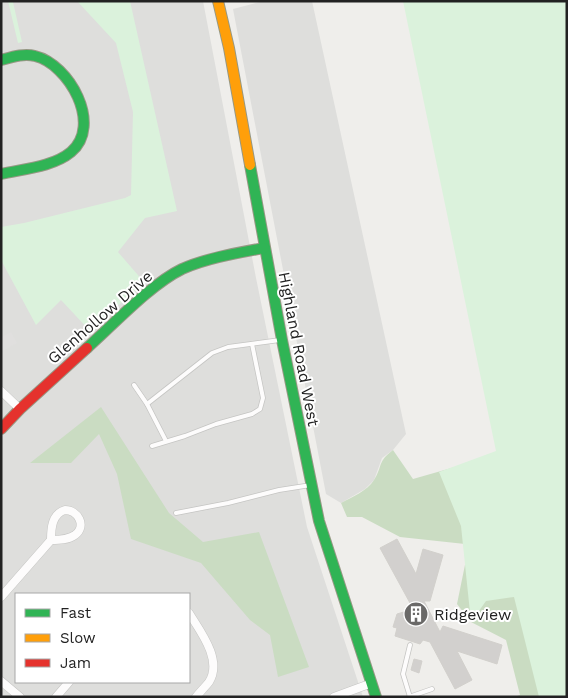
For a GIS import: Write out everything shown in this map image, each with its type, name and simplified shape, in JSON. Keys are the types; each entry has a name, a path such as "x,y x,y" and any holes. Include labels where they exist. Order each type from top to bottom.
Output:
{"street":[{"name":"Highland Road West","path":"218,1 229,48 264,248 319,521 376,697"},
{"path":"1,60 23,55 38,56 56,67 75,89 82,109 83,121 82,134 76,147 62,158 1,174"},
{"name":"Glenhollow Drive","path":"1,429 20,409 164,280 187,267 264,248"},
{"path":"1,391 20,409"},
{"path":"1,597 51,540 51,529 57,514 69,510 80,518 80,528 75,535 61,540 51,540"},
{"path":"190,615 209,646 214,664 210,680 196,697"},
{"path":"1,681 20,697"},
{"path":"56,697 68,683"},
{"path":"334,697 372,683"}],"lane":[{"path":"147,404 221,348 282,340"},
{"path":"152,446 252,414 260,409 263,398 252,344"},
{"path":"134,385 147,404 166,441"},
{"path":"176,512 228,503 311,484"},
{"path":"410,645 403,674 409,697 432,689"}],"shaded area":[{"path":"1,1 203,1 256,278 307,527 363,697 1,697"},
{"path":"264,1 312,1 406,434 393,450 382,458 374,480 365,489 341,503 326,494 233,9"},
{"path":"11,332 17,343 1,352 1,337"}],"green space":[{"path":"8,1 17,1 13,2 22,42 18,43"},
{"path":"77,1 130,1 177,211 145,218 118,252 144,282 90,331 61,300 36,325 1,260 1,227 24,223 131,195 133,112 116,43"},
{"path":"403,1 567,1 567,697 539,697 514,597 486,601 471,622 461,526 439,472 496,451"},
{"path":"101,407 169,513 203,542 259,532 309,667 278,677 270,635 250,620 201,563 131,539 117,474 99,434 71,463 30,463"},
{"path":"567,435 567,697 514,697 520,695 506,640 471,622 457,604 467,555 465,544 400,537 362,517 347,517 341,503 371,484 377,475 382,461 393,450 413,479"}],"building":[{"name":"Ridgeview","path":"397,539 416,574 423,549 443,555 430,601 424,601 440,632 443,626 502,645 497,664 457,651 472,680 455,689 430,642 423,640 420,644 395,636 397,628 393,627 397,614 407,611 410,603 380,548"},
{"path":"414,659 422,661 419,673 411,670"}],"traffic: fast":[{"path":"1,60 31,55 48,61 70,83 78,97 83,112 84,127 80,140 71,152 64,157 38,167 1,174"},
{"path":"250,165 282,340 319,521 376,697"},
{"path":"87,348 145,294 182,269 212,259 264,248"}],"traffic: slow":[{"path":"218,1 229,48 250,165"}],"traffic: jam":[{"path":"1,429 20,409 87,348"}],"place":[{"name":"Ridgeview","path":"416,614"}]}
